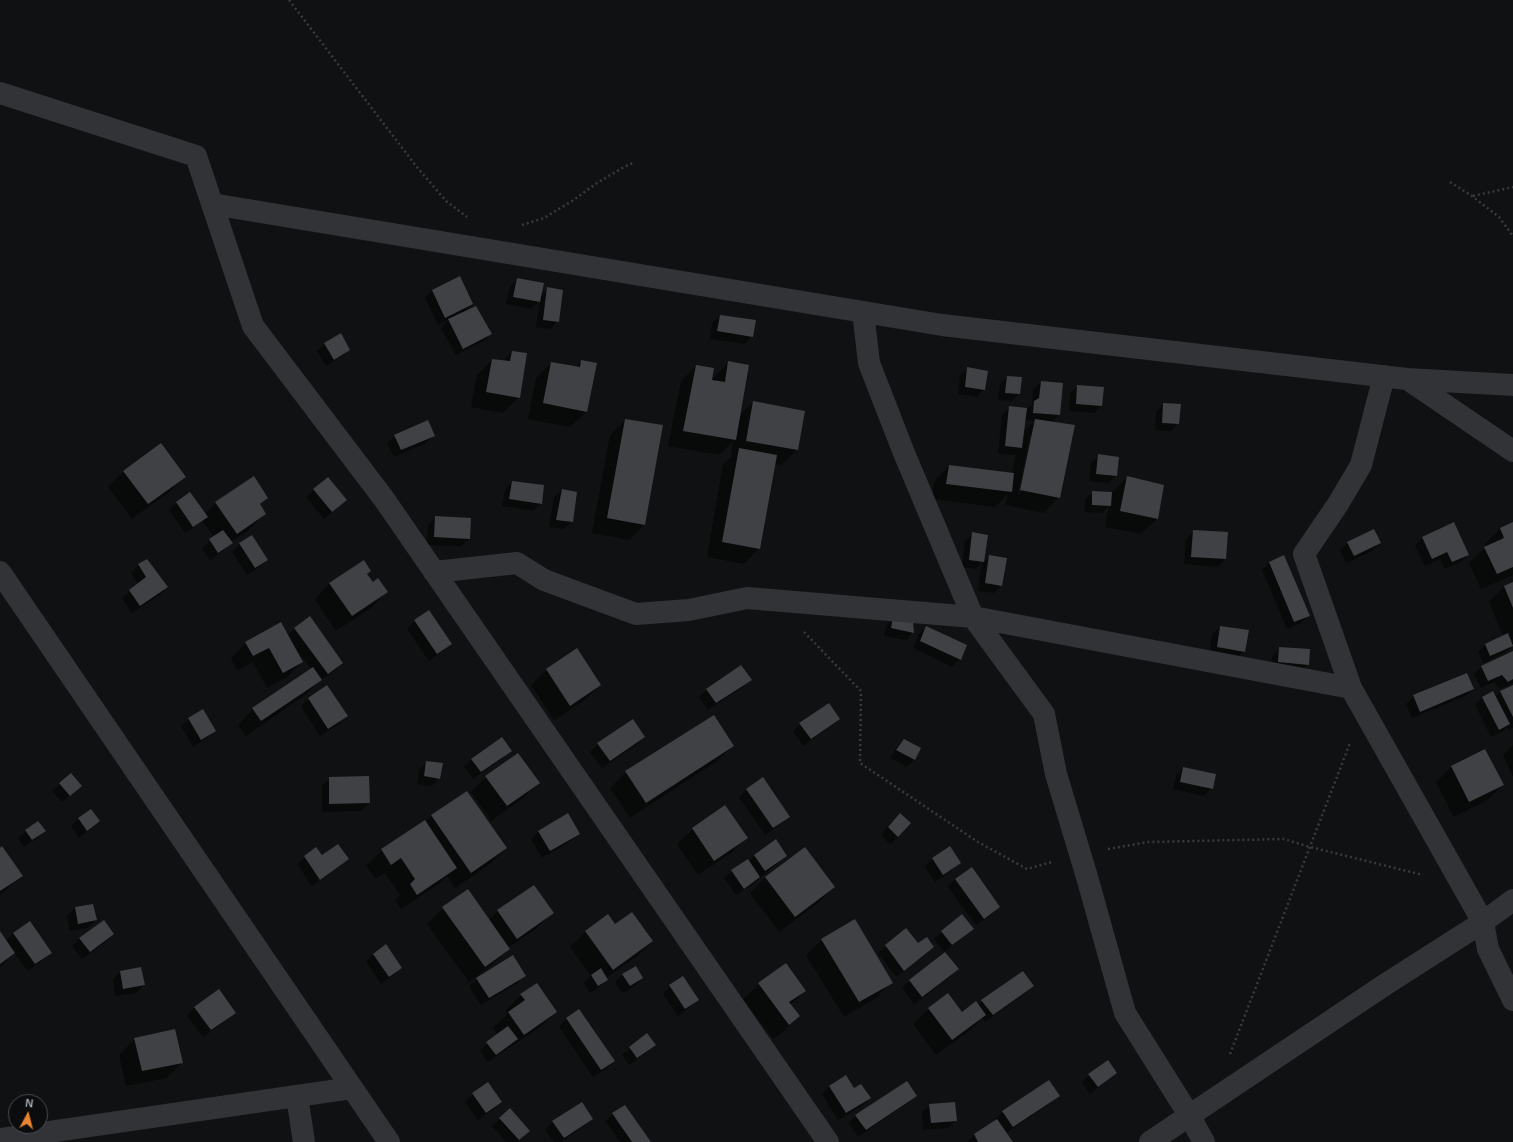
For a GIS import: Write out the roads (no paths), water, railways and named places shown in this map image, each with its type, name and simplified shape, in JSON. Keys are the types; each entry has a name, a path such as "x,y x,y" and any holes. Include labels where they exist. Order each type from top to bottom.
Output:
{"street":[{"path":"0,93 196,156 253,326 384,499 828,1142"},
{"path":"212,204 942,325 1384,376 1513,385"},
{"path":"862,312 869,363 904,453 973,617 1044,714 1056,774 1086,871 1125,1013 1204,1142"},
{"path":"1384,376 1361,465 1338,504 1304,554 1351,688 1483,922 1488,949 1513,1000"},
{"path":"1407,378 1513,451"},
{"path":"434,572 517,563 544,580 636,614 689,610 747,598 973,617 1351,688"},
{"path":"0,572 389,1142"},
{"path":"1150,1142 1188,1115 1386,984 1483,922 1513,900"},
{"path":"0,1139 352,1088"},
{"path":"297,1096 304,1142"}]}
